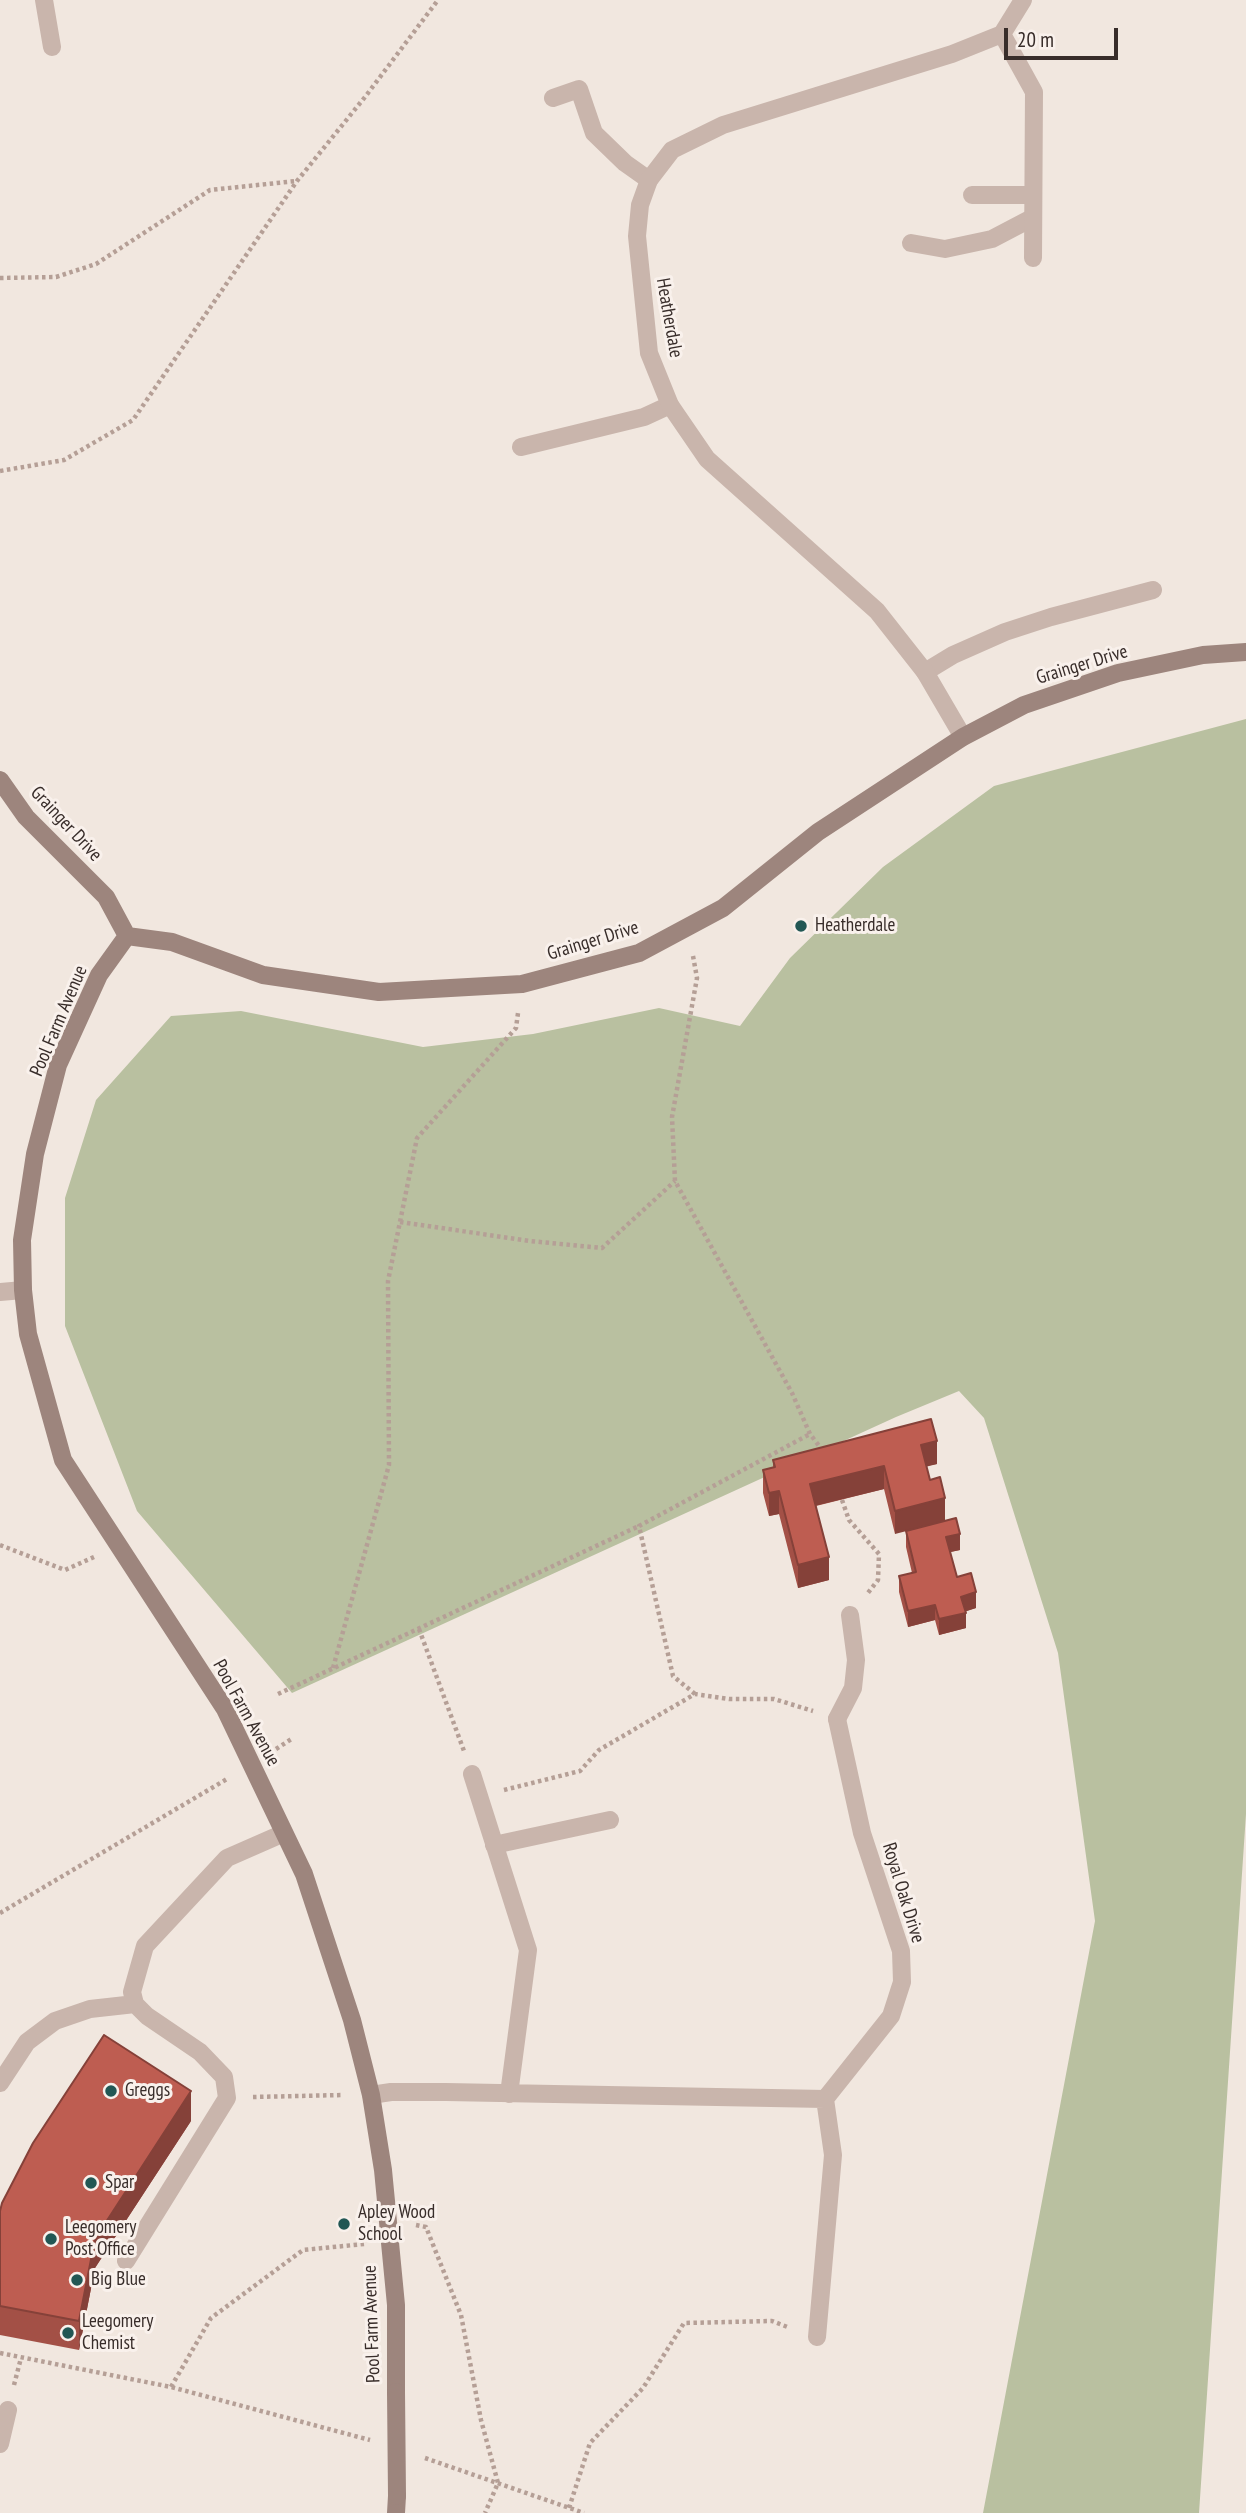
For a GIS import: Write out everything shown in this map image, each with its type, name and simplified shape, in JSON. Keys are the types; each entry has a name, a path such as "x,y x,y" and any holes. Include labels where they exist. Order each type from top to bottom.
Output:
{"street":[{"path":"44,0 52,47"},
{"path":"1023,0 1002,34 1034,92 1032,258"},
{"name":"Heatherdale","path":"962,737 925,672 877,611 707,459 670,405 649,354 637,236 640,205 649,180 672,150 723,125 952,54 1002,34"},
{"path":"553,98 579,89 594,133 625,163 649,180"},
{"path":"972,195 1031,195"},
{"path":"911,243 945,249 992,239 1032,218"},
{"path":"521,447 644,417 670,405"},
{"path":"925,672 953,655 1005,632 1153,590"},
{"name":"Grainger Drive","path":"0,780 26,817 106,897 127,936 172,942 263,975 379,992 522,984 639,953 723,908 818,832 962,737 1024,705 1118,673 1203,655 1246,652"},
{"name":"Pool Farm Avenue","path":"127,936 99,975 58,1065 35,1154 22,1240 23,1290 28,1335 63,1460 225,1709 304,1874 352,2020 372,2095 396,2305 396,2504"},
{"path":"0,1292 23,1290"},
{"path":"837,1719 853,1688 856,1660 850,1615"},
{"name":"Royal Oak Drive","path":"825,2099 891,2016 902,1982 901,1951 862,1833 837,1719"},
{"path":"472,1774 528,1950 509,2094"},
{"path":"494,1844 610,1820"},
{"path":"126,2261 227,2098 224,2077 200,2052 147,2016 135,2004 132,1992 145,1946 227,1858 284,1833"},
{"path":"0,2083 27,2042 55,2021 90,2008 135,2004"},
{"path":"372,2095 391,2092 825,2099 833,2155 817,2337"},
{"path":"0,2444 8,2410"}],"path":[{"path":"0,471 64,460 133,420 297,181 438,0"},
{"path":"0,278 56,277 96,264 210,190 297,181"},
{"path":"687,927 697,978 672,1117 675,1181 792,1393 810,1434 825,1454"},
{"path":"333,1668 389,1465 388,1281 417,1138 516,1028 522,984"},
{"path":"400,1222 530,1241 602,1248 675,1181"},
{"path":"278,1694 639,1526 810,1434"},
{"path":"842,1500 849,1520 879,1554 878,1580 850,1615"},
{"path":"639,1526 673,1676 695,1694 729,1699 774,1699 837,1719"},
{"path":"0,1545 65,1570 119,1546"},
{"path":"419,1629 472,1774"},
{"path":"479,1796 580,1771 599,1750 695,1694"},
{"path":"0,1913 251,1765"},
{"path":"227,2098 372,2095"},
{"path":"387,2218 426,2227 461,2315 481,2420 498,2483 485,2513"},
{"path":"171,2387 211,2318 303,2250 390,2241"},
{"path":"569,2508 590,2443 643,2388 684,2323 772,2321 817,2337"},
{"path":"0,2353 171,2387 299,2421"},
{"path":"498,2483 584,2513"}],"green space":[{"path":"1246,719 1246,1814 1199,2513 983,2513 1095,1921 1058,1653 984,1418 959,1391 896,1417 292,1693 137,1511 65,1326 65,1198 96,1100 171,1016 241,1011 423,1047 533,1034 659,1008 740,1026 790,958 883,867 994,786"}],"building":[{"path":"931,1419 937,1441 921,1445 930,1480 940,1477 945,1498 895,1511 884,1466 810,1484 829,1557 798,1565 779,1491 769,1493 763,1470 775,1467 773,1460"},
{"path":"956,1518 960,1534 946,1537 957,1577 971,1573 976,1592 961,1597 966,1613 939,1619 935,1605 908,1611 899,1576 916,1572 906,1531"},
{"path":"104,2035 191,2091 95,2239 79,2321 0,2306 2,2203 33,2143"}],"place":[{"name":"Heatherdale","path":"801,926"},
{"name":"Greggs","path":"111,2091"},
{"name":"Spar","path":"91,2183"},
{"name":"Apley Wood School","path":"344,2224"},
{"name":"Leegomery Post Office","path":"51,2239"},
{"name":"Big Blue","path":"77,2280"},
{"name":"Leegomery Chemist","path":"68,2333"}]}
